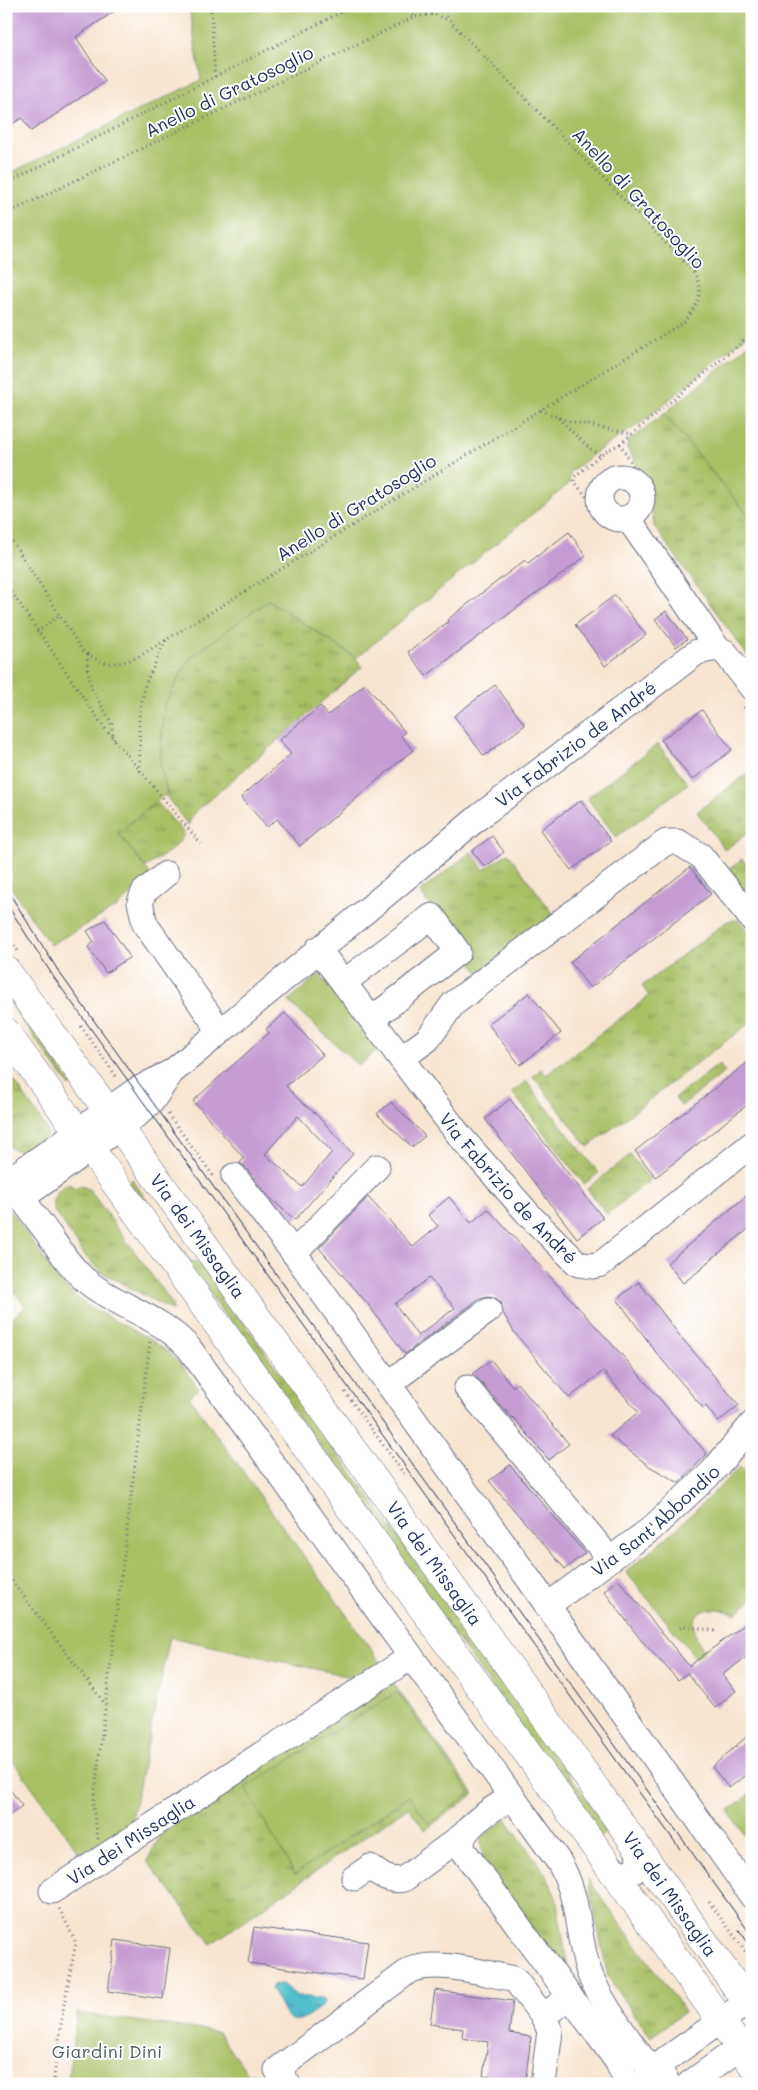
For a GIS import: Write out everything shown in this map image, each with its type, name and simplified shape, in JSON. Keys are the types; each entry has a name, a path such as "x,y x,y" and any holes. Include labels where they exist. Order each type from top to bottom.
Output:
{"main road":[{"name":"Via dei Missaglia","path":"6,970 750,2003"},
{"name":"Via dei Missaglia","path":"6,1032 721,2021 748,2050"}],"street":[{"path":"628,518 717,648 725,652 752,688"},
{"name":"Via Fabrizio de André","path":"113,1120 152,1101 173,1071 480,816 697,652 717,648"},
{"path":"402,1058 428,1039 453,1004 666,842 678,842 702,856 752,919"},
{"path":"166,874 144,892 140,902 145,924 220,1031"},
{"path":"344,982 432,916 458,952 372,1019"},
{"name":"Via Fabrizio de André","path":"318,949 402,1058 427,1094 493,1176 553,1241 578,1264 585,1266 600,1264 752,1144"},
{"name":"Via dei Missaglia","path":"113,1120 13,1185 69,1263 83,1278 101,1291 173,1331 189,1348 512,1796 567,1875 574,1897 584,1955 592,1981 655,2079 721,2021 750,2003"},
{"path":"294,1252 377,1167"},
{"path":"225,1178 294,1252 752,1896"},
{"path":"388,1384 489,1310"},
{"path":"467,1388 600,1547"},
{"name":"Via Sant'Abbondio","path":"547,1606 651,1529 712,1472 752,1424"},
{"name":"Via dei Missaglia","path":"52,1891 412,1657"},
{"path":"354,1878 370,1867 380,1875 396,1881 404,1879 512,1796"},
{"path":"462,1835 462,1850 617,2061 628,2084"},
{"path":"611,1867 622,1874 631,1874 639,1864 638,1848"},
{"path":"288,2084 277,2070 410,1970 420,1966 437,1965 511,1978 516,1981 543,2016 550,2032 543,2084"},
{"path":"543,2016 570,1997"},
{"name":"Via dei Missaglia","path":"689,2084 748,2050"}],"path":[{"path":"211,6 215,77"},
{"path":"6,184 353,6"},
{"path":"408,6 414,17"},
{"path":"446,6 447,20"},
{"name":"Anello di Gratosoglio","path":"6,214 414,17 434,14 447,20 694,272 700,284 697,306 684,322 138,657 118,664 100,661 82,650 6,532"},
{"path":"620,444 752,334"},
{"path":"541,410 565,420 633,434"},
{"path":"555,416 590,449 600,455"},
{"path":"6,584 37,632 114,740 201,844"},
{"path":"37,632 60,615"},
{"path":"140,772 139,716 145,685 167,639"},
{"path":"88,654 87,667 92,689 111,722 114,740"},
{"path":"80,1026 119,1080"},
{"path":"165,1109 225,1178"},
{"path":"103,1857 98,1843 93,1807 153,1319"},
{"path":"345,1392 404,1474"},
{"path":"6,1573 106,1705"},
{"path":"680,1628 684,1626 717,1631"},
{"path":"52,1891 76,1942 63,2010 53,2084"},
{"path":"710,1902 752,1960"}],"green space":[{"path":"189,6 752,6 752,331 641,423 599,450 570,472 569,484 356,658 268,600 190,658 164,705 160,764 167,793 118,833 152,876 117,907 50,945 6,880 6,175 201,80"},
{"path":"752,342 752,520 664,414"},
{"path":"664,414 752,520 752,662 654,526 650,491 627,448 628,441"},
{"path":"268,600 356,658 362,667 194,813 188,825 165,795 167,793 160,764 164,705 190,658"},
{"path":"658,744 688,784 616,837 587,798"},
{"path":"752,770 752,829 725,850 697,812"},
{"path":"157,802 184,833 173,849 145,867 117,833"},
{"path":"471,852 484,870 508,853 555,916 479,973 420,892"},
{"path":"742,859 752,872 752,913 722,875"},
{"path":"739,920 752,937 752,1021 588,1147 533,1076 541,1069 546,1075 649,996 642,986 726,922"},
{"path":"319,974 377,1050 359,1066 288,1001"},
{"path":"6,991 72,1085 70,1087 6,998"},
{"path":"719,1064 725,1072 681,1106 675,1098"},
{"path":"6,1069 47,1129 47,1136 38,1145 28,1150 12,1149 6,1145"},
{"path":"526,1081 599,1173 584,1184 512,1092"},
{"path":"630,1155 650,1180 607,1214 587,1189"},
{"path":"132,1179 190,1261 201,1263 609,1830 600,1837 129,1182"},
{"path":"69,1183 74,1188 81,1186 89,1189 171,1302 173,1309 171,1310 101,1272 86,1257 53,1209 53,1200 56,1193"},
{"path":"6,1207 24,1229 56,1276 76,1297 96,1311 151,1340 167,1351 182,1366 199,1389 189,1397 382,1664 361,1679 170,1637 131,1824 80,1854 6,1751 6,1323 26,1307 6,1281"},
{"path":"740,1467 752,1482 752,1600 735,1614 712,1609 697,1615 694,1622 694,1630 705,1651 696,1658 626,1572 675,1530"},
{"path":"393,1683 474,1794 425,1830 408,1807 211,1944 147,1861 162,1832"},
{"path":"397,1692 470,1793 429,1824 409,1796 295,1874 245,1788"},
{"path":"752,1792 752,1845 728,1811"},
{"path":"506,1819 547,1876 556,1897 570,1979 479,1858 483,1855 480,1838"},
{"path":"588,1879 685,2012 651,2037 614,1987 607,1973"},
{"name":"Giardini Dini","path":"77,2013 218,2032 249,2075 253,2073 261,2084 67,2084"}],"water":[{"path":"282,1984 297,1996 320,1998 324,2001 323,2005 303,2019 291,2020 282,2009 271,1989 273,1985"}],"building":[{"path":"6,6 122,6 76,37 105,81 31,131 22,118 6,128"},
{"path":"569,532 586,556 426,676 408,652 525,560 528,563"},
{"path":"615,595 646,635 605,666 575,625"},
{"path":"666,611 687,639 676,647 655,619"},
{"path":"365,684 405,732 401,736 413,750 300,846 277,819 267,827 241,797 291,754 279,740 320,706 328,715"},
{"path":"495,685 525,725 484,756 454,716"},
{"path":"702,710 732,750 692,780 661,740"},
{"path":"581,800 611,841 571,870 540,830"},
{"path":"492,836 504,852 485,867 472,851"},
{"path":"690,867 711,894 590,988 570,962"},
{"path":"105,920 130,957 106,973 88,947 94,942 87,931"},
{"path":"529,993 561,1033 520,1065 488,1024"},
{"path":"285,1013 323,1055 286,1086 315,1113 353,1154 295,1220 268,1196 240,1163 244,1158 193,1101 269,1033 266,1029","holes":["298,1116 332,1152 302,1187 265,1154"]},
{"path":"752,1059 752,1101 656,1177 635,1151"},
{"path":"510,1099 603,1218 577,1238 485,1119"},
{"path":"391,1102 425,1136 412,1147 377,1114"},
{"path":"752,1191 752,1226 683,1283 667,1263"},
{"path":"368,1197 413,1247 438,1226 428,1215 449,1197 471,1223 488,1209 622,1355 707,1454 679,1483 649,1466 610,1436 638,1412 603,1371 569,1398 514,1332 503,1313 501,1302 494,1297 480,1298 405,1354 367,1303 319,1248","holes":["429,1278 455,1308 418,1336 395,1304"]},
{"path":"639,1282 680,1336 739,1405 718,1422 706,1406 703,1408 658,1355 617,1299"},
{"path":"491,1360 513,1387 517,1383 569,1444 549,1460 513,1417 472,1374"},
{"path":"510,1465 585,1553 565,1569 489,1481"},
{"path":"618,1579 689,1666 752,1619 752,1653 722,1675 736,1691 715,1708 687,1673 678,1680 641,1640 604,1591"},
{"path":"752,1732 752,1770 729,1788 712,1767"},
{"path":"6,1784 22,1806 6,1818"},
{"path":"254,1927 368,1942 363,1979 248,1963"},
{"path":"115,1940 170,1948 163,1999 108,1991"},
{"path":"435,1990 513,2001 509,2033 531,2037 525,2084 490,2084 491,2077 483,2076 488,2042 462,2038 463,2029 430,2024"}],"tram line":[{"path":"6,888 59,972 752,1936"},
{"path":"6,903 55,979 680,1849"},
{"path":"739,1930 752,1948"}]}
